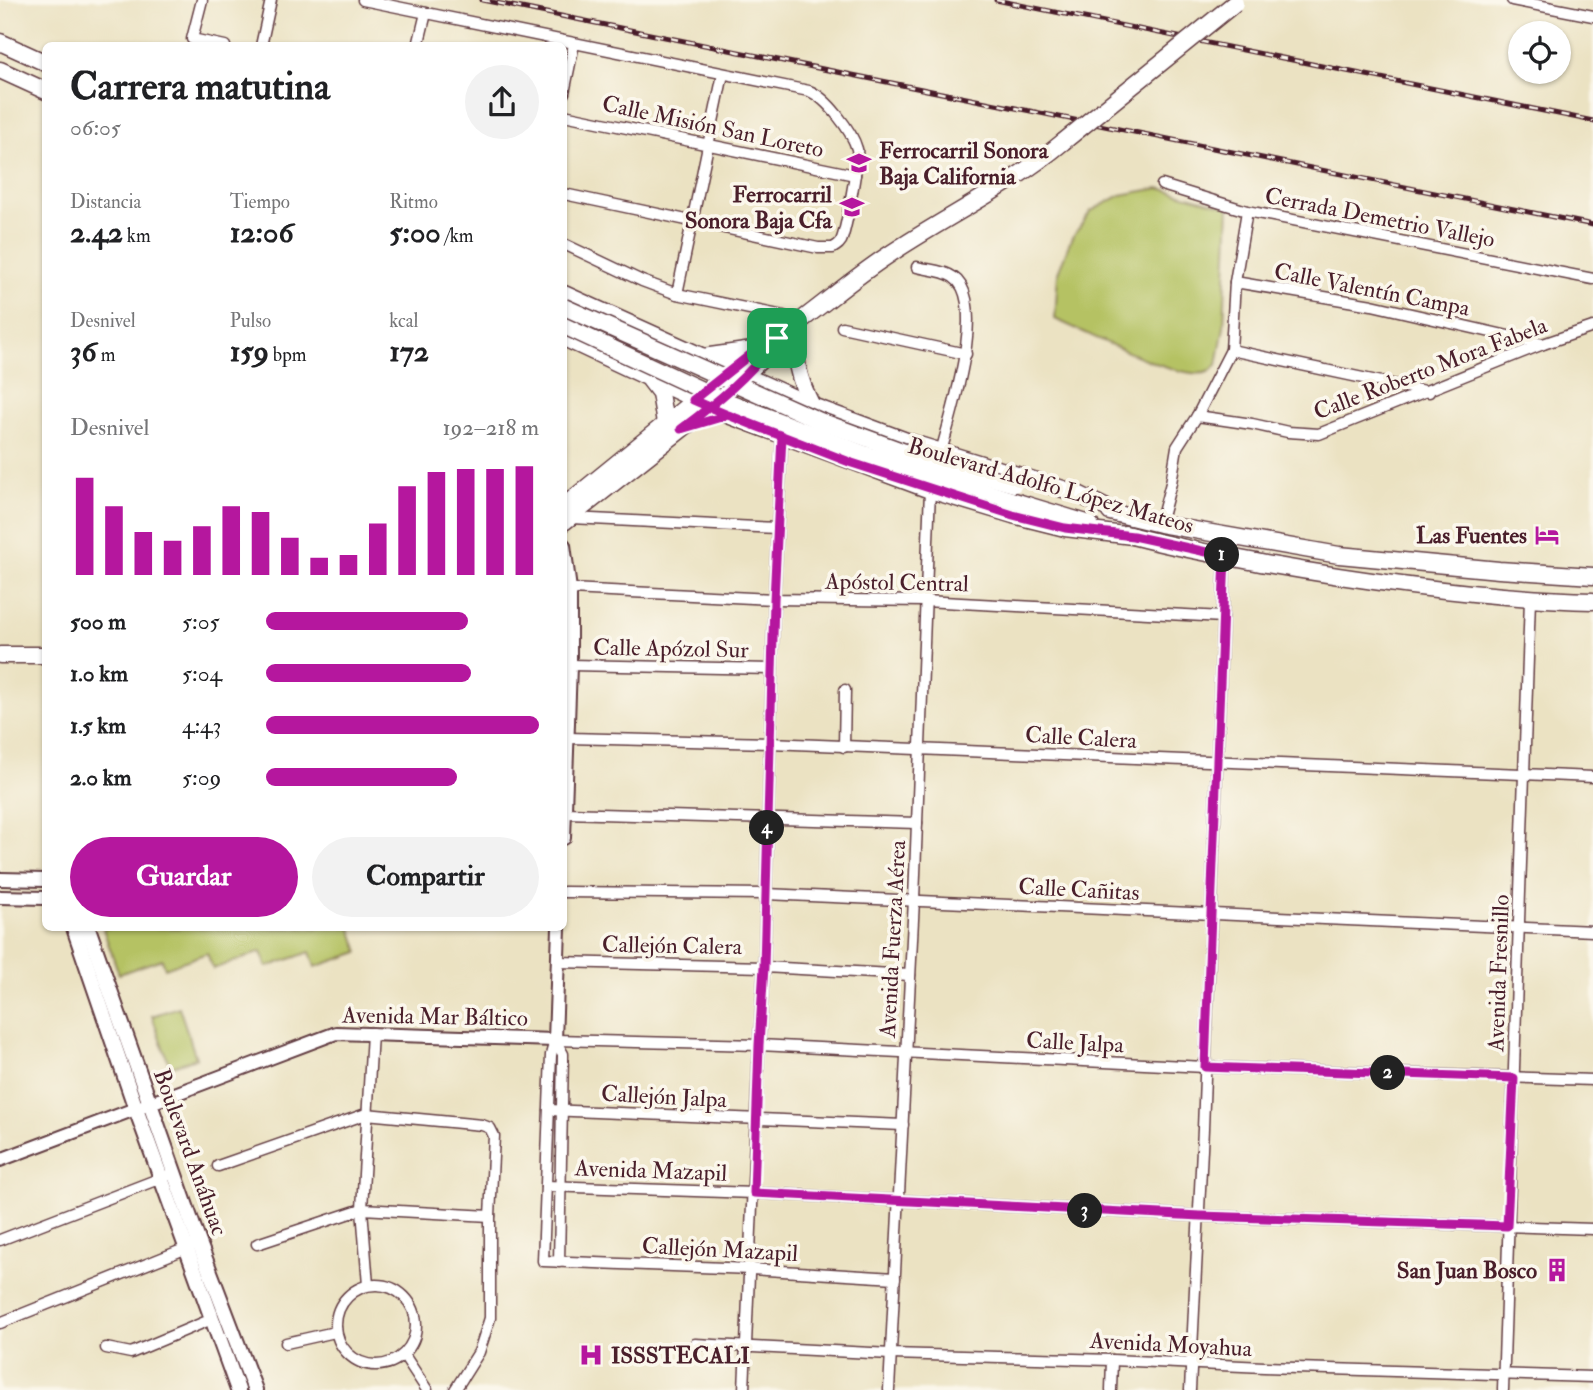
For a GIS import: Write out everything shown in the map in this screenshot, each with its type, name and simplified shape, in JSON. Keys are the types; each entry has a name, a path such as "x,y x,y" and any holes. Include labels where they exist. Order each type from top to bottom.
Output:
{"main road":[{"path":"567,514 693,400 764,358 789,321 883,258 1028,169 1237,2"},
{"path":"0,42 42,61"},
{"path":"0,70 42,88"},
{"path":"567,295 812,406 884,434 1076,493 1119,514"},
{"name":"Boulevard Adolfo López Mateos","path":"567,308 820,421 921,458 1119,514 1160,524 1339,555 1593,576"},
{"path":"789,321 800,382 812,406"},
{"name":"Boulevard Adolfo López Mateos","path":"567,327 721,399 864,454 1133,536 1338,577 1530,599 1593,601"},
{"path":"567,514 710,407 756,350 777,338"},
{"path":"567,339 728,415 930,490 1065,528 1133,536"},
{"path":"701,358 756,350"},
{"path":"648,378 660,393 665,423"},
{"path":"681,429 728,415"},
{"path":"0,655 42,655"},
{"name":"Boulevard Anáhuac","path":"75,931 194,1245 256,1390"},
{"name":"Boulevard Anáhuac","path":"89,931 143,1106"},
{"name":"Boulevard Anáhuac","path":"194,1245 212,1319 238,1390"}],"street":[{"path":"202,0 192,39 206,42"},
{"path":"262,42 271,0"},
{"path":"363,0 564,42"},
{"path":"1512,0 1593,16"},
{"path":"419,42 426,13"},
{"path":"567,43 816,93 832,107 857,149 855,175 842,238 833,248 818,248 567,195"},
{"path":"567,78 574,44"},
{"path":"677,294 723,74"},
{"name":"Calle Misión San Loreto","path":"567,117 855,175"},
{"name":"Cerrada Demetrio Vallejo","path":"1162,185 1247,211 1593,279"},
{"path":"1160,524 1177,447 1197,416 1231,350 1235,282 1247,211"},
{"path":"567,245 642,281 677,294 789,321"},
{"path":"917,267 954,277 963,288 969,325 966,354 941,452"},
{"name":"Calle Valentín Campa","path":"1235,282 1372,305 1543,344"},
{"path":"842,327 966,354"},
{"name":"Calle Roberto Mora Fabela","path":"1197,416 1288,432 1319,434 1543,344 1593,327"},
{"path":"1231,350 1429,392"},
{"path":"744,1390 764,967 774,600 782,436"},
{"name":"Avenida Fuerza Aérea","path":"889,1390 914,901 930,490"},
{"path":"567,515 777,528"},
{"path":"1190,1390 1200,1216 1225,556"},
{"path":"567,567 570,589 567,763"},
{"name":"Apóstol Central","path":"570,589 774,600 924,601 1223,617"},
{"name":"Avenida Fresnillo","path":"1503,1390 1530,599"},
{"name":"Calle Apózol Sur","path":"570,665 772,669"},
{"path":"844,747 845,690"},
{"name":"Calle Calera","path":"568,738 770,743 1593,777"},
{"path":"567,813 917,823"},
{"path":"0,879 42,880"},
{"name":"Calle Cañitas","path":"567,891 766,894 1593,931"},
{"path":"0,897 42,898"},
{"path":"546,1186 559,931"},
{"name":"Callejón Calera","path":"558,962 764,967 910,975"},
{"name":"Avenida Mar Báltico","path":"0,1160 336,1033 555,1040"},
{"path":"368,1285 362,1209 372,1033"},
{"path":"555,1040 563,1054 559,1262"},
{"name":"Calle Jalpa","path":"555,1040 759,1045 1205,1067 1593,1080"},
{"name":"Callejón Jalpa","path":"549,1110 903,1125"},
{"path":"218,1166 366,1114 490,1128 494,1136 489,1318 479,1352 455,1390"},
{"path":"0,1240 168,1176"},
{"name":"Avenida Mazapil","path":"546,1186 754,1193 1200,1216 1593,1229"},
{"name":"Callejón Mazapil","path":"546,1186 543,1261 895,1278"},
{"path":"257,1244 362,1209 490,1216"},
{"path":"0,1323 194,1245"},
{"path":"368,1285 381,1285 404,1296 416,1319 412,1344 404,1355 381,1366 357,1362 339,1344 335,1332 339,1307 346,1297 368,1285"},
{"path":"106,1348 131,1353 212,1319"},
{"path":"286,1343 335,1332"},
{"name":"Avenida Moyahua","path":"695,1344 891,1354 1593,1377"},
{"path":"404,1355 427,1390"},
{"path":"1111,1390 1112,1360"}],"green space":[{"path":"1159,188 1229,207 1224,327 1217,365 1208,372 1177,370 1156,363 1055,319 1058,273 1071,239 1091,211 1121,195"},
{"path":"104,931 352,931 359,952 315,967 310,952 267,967 261,952 213,969 207,953 165,968 162,959 119,974"},
{"path":"179,1007 196,1058 170,1067 152,1016"}],"railway":[{"path":"482,0 1593,225"},
{"path":"996,0 1593,121"}],"place":[{"name":"Ferrocarril Sonora Baja California","path":"859,163"},
{"name":"Ferrocarril Sonora Baja Cfa","path":"852,207"},
{"name":"Las Fuentes","path":"1547,535"},
{"name":"San Juan Bosco","path":"1557,1270"},
{"name":"ISSSTECALI","path":"591,1355"}],"route":[{"path":"777,338 756,350 693,400 710,407 728,415 782,436 754,1193 1200,1216 1507,1226 1514,1078 1205,1067 1225,556 1133,536 1065,528 1013,515 852,463 728,415 681,429 710,407 764,358 777,338"}]}
